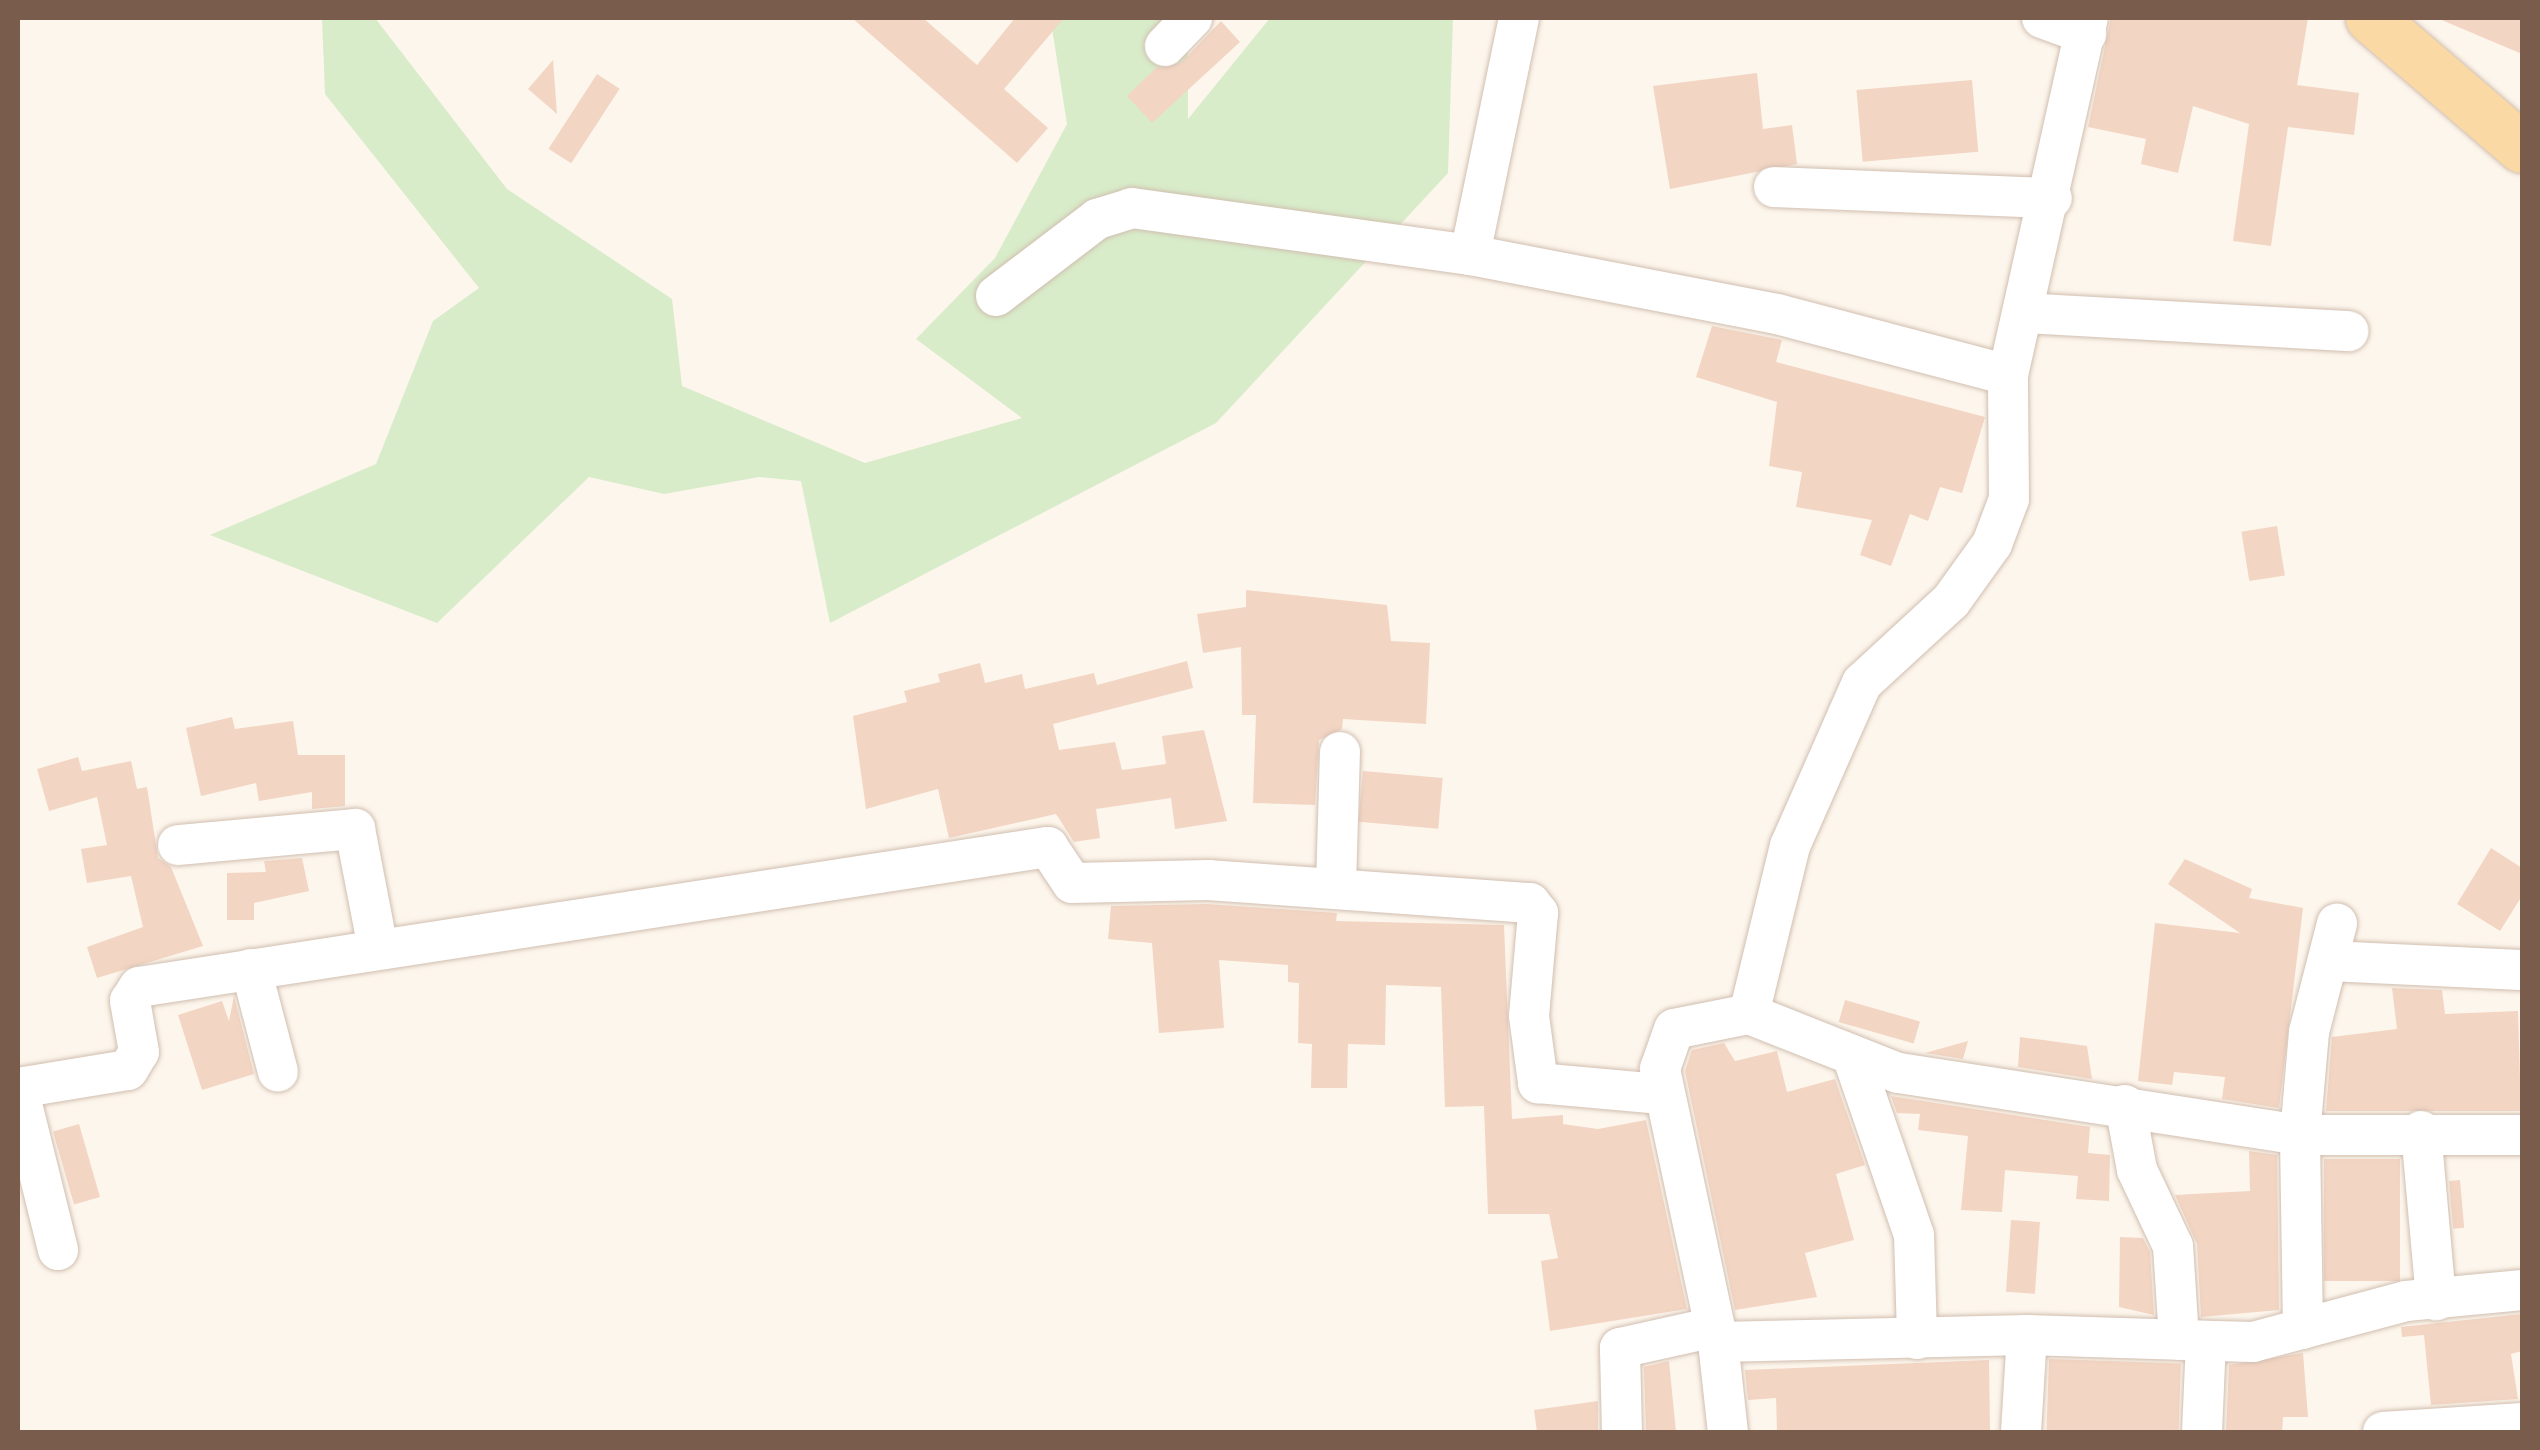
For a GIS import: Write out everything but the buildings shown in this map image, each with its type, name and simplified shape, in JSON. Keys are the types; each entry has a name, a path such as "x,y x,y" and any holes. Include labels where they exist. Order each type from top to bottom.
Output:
{"main road":[{"path":"2371,18 2522,148"}],"street":[{"path":"1470,256 1519,18"},
{"path":"1748,1014 1790,846 1862,682 1951,600 1992,544 2009,500 2008,375 2052,198 2087,26 2042,18"},
{"path":"1774,186 2052,198"},
{"path":"996,296 1097,219 1132,208 1470,256 1777,314 2008,375"},
{"path":"2023,313 2349,332"},
{"path":"1336,886 1340,752"},
{"path":"178,845 355,828 378,948"},
{"path":"58,1250 18,1088 128,1070 139,1052 130,1001 139,988 1048,846 1072,882 1336,886 1475,894 1536,907 1529,1016 1538,1082 1662,1094"},
{"path":"2303,1328 2300,1135 2310,1032 2333,942 2522,970"},
{"path":"252,969 278,1072"},
{"path":"1728,1432 1717,1334 1662,1094 1674,1029 1748,1014 1898,1073 2300,1135 2422,1130 2522,1136"},
{"path":"1852,1055 1914,1235 1918,1338"},
{"path":"2124,1106 2137,1170 2173,1246 2193,1340 2202,1432"},
{"path":"2422,1130 2436,1300"},
{"path":"1622,1432 1620,1348 1717,1334 1918,1338 2026,1335 2253,1342 2436,1300 2522,1290"},
{"path":"2021,1432 2026,1335"},
{"path":"2383,1432 2522,1423"}],"green space":[{"path":"322,18 375,18 507,189 672,299 682,386 865,463 1022,418 916,339 995,258 1067,124 1052,28 1059,18 1188,18 1188,119 1270,18 1453,18 1448,173 1216,423 830,623 801,481 759,477 664,494 589,477 437,623 210,535 376,464 433,321 479,288 325,94"}]}
